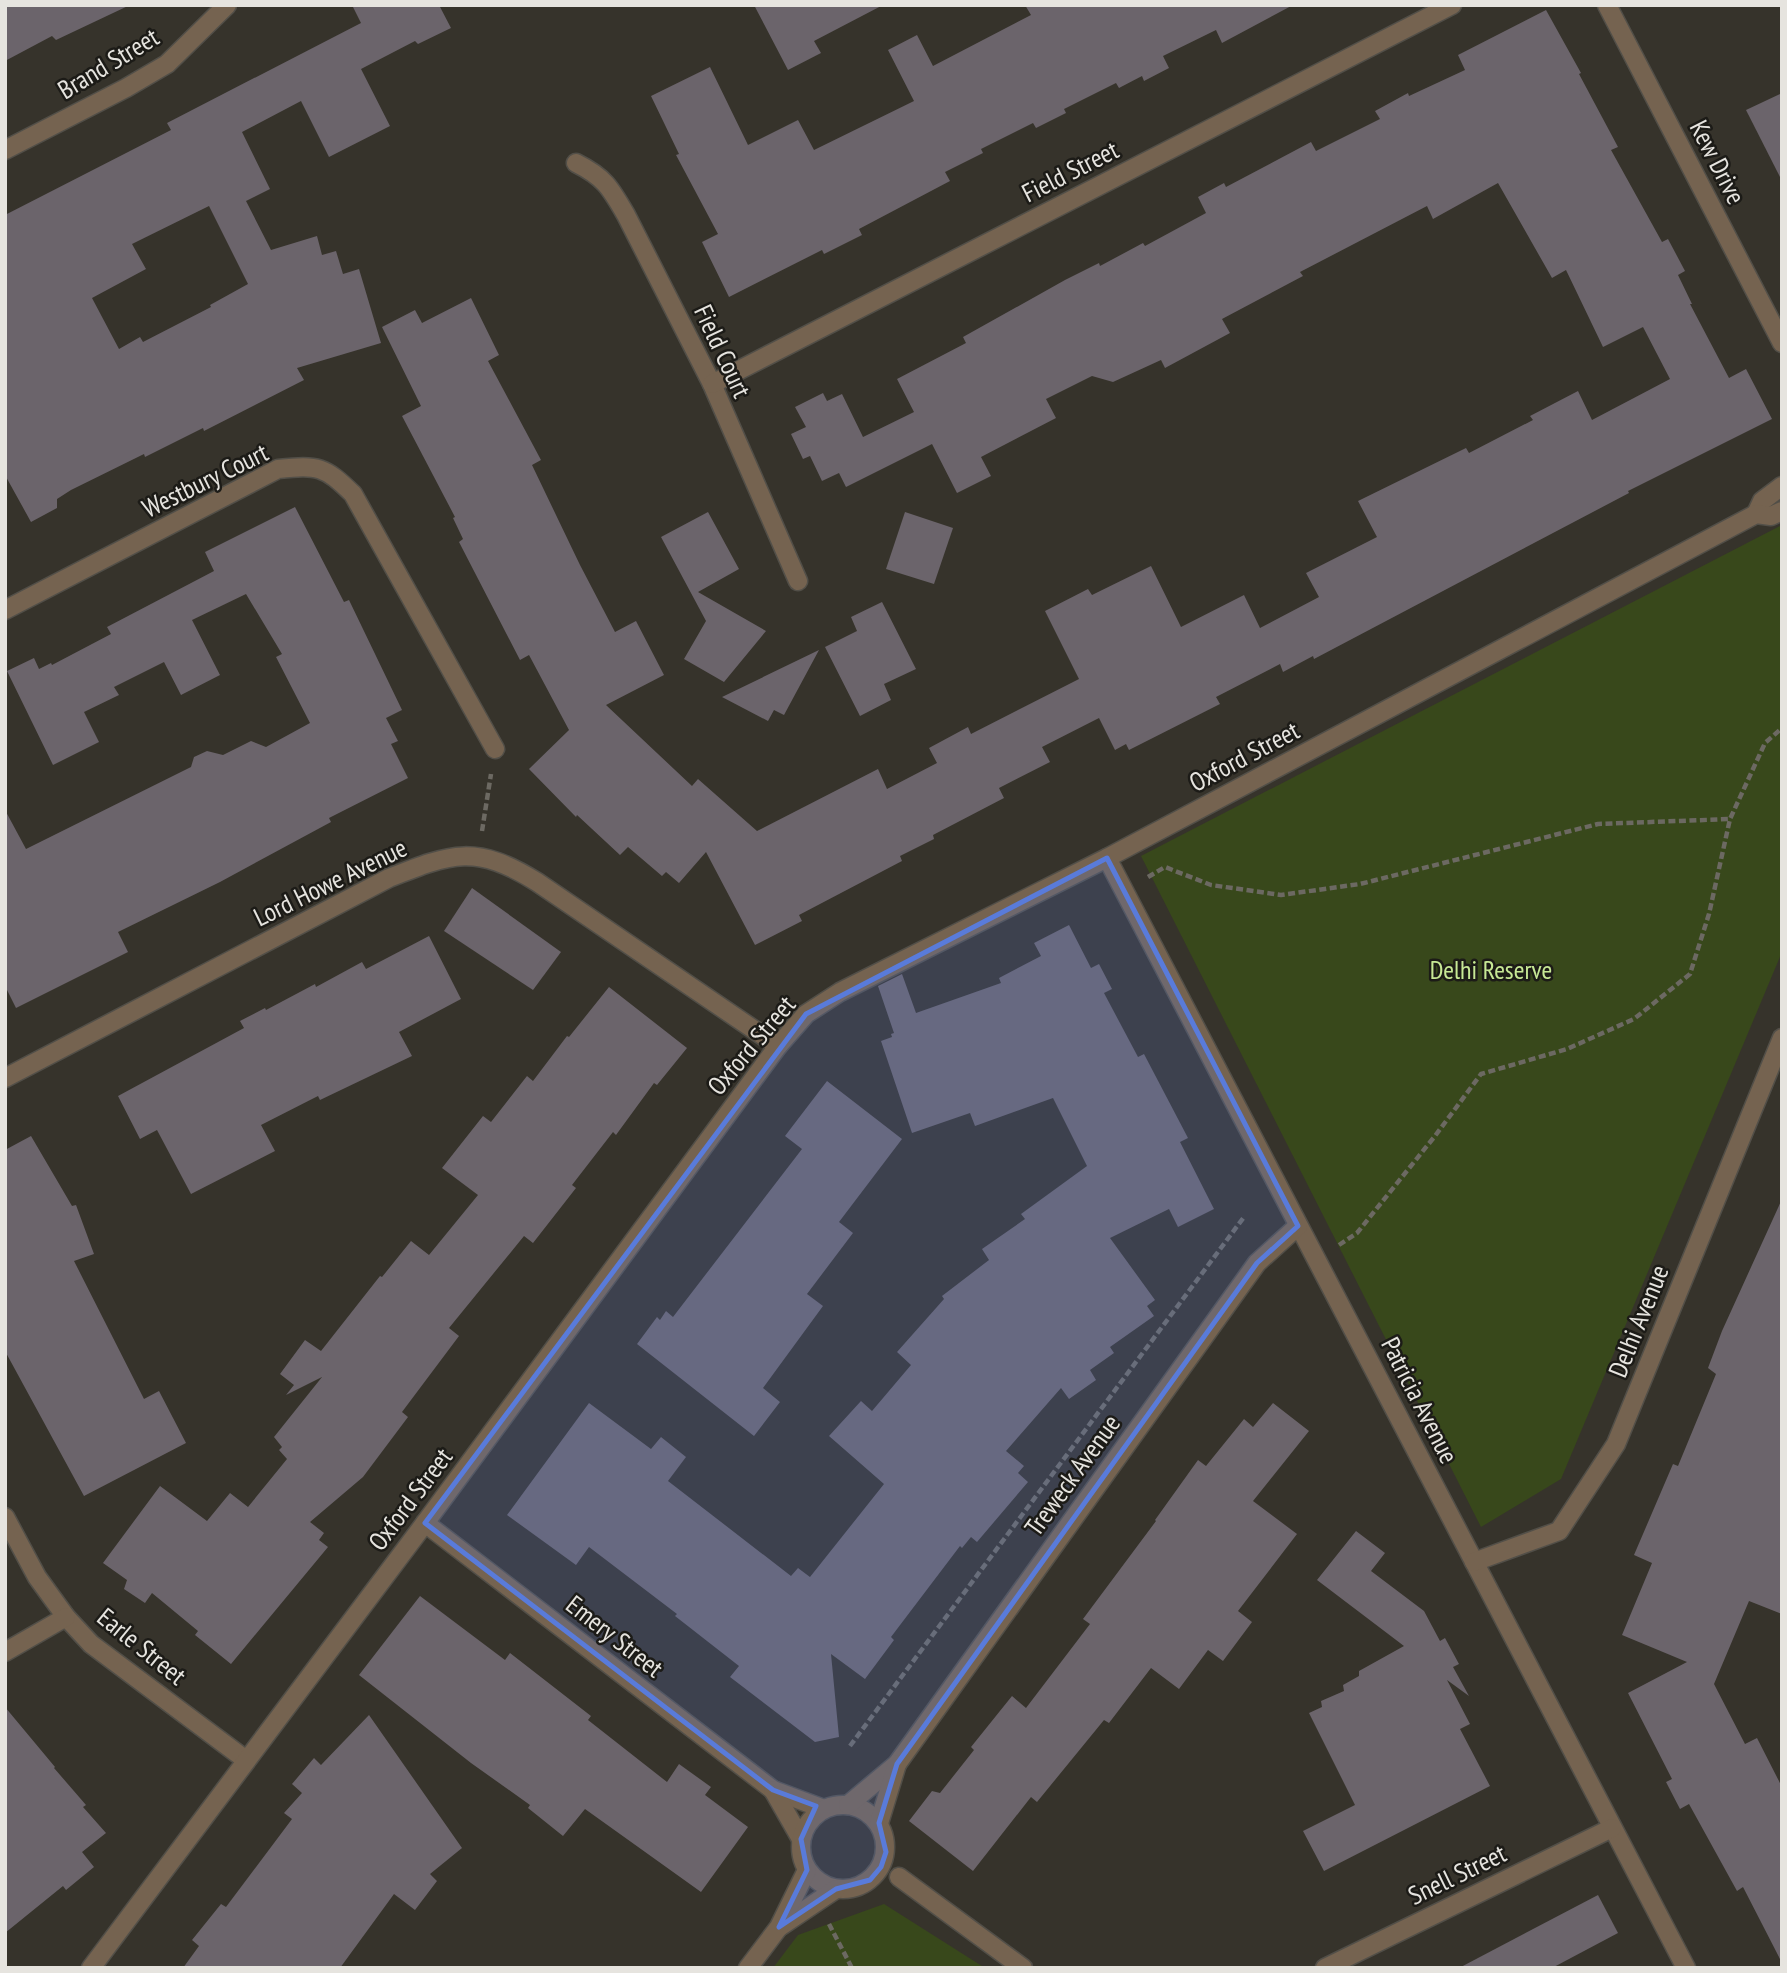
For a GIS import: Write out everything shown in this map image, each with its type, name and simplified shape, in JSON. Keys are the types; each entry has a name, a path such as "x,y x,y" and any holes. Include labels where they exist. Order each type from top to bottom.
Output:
{"street":[{"name":"Brand Street","path":"5,150 127,88 167,64 227,5"},
{"name":"Field Street","path":"712,384 1452,5"},
{"name":"Kew Drive","path":"1607,5 1782,343"},
{"name":"Field Court","path":"576,163 596,173 612,191 712,384 797,581"},
{"path":"1782,349 1782,357"},
{"name":"Westbury Court","path":"5,610 278,469 310,466 331,473 353,494 495,749"},
{"name":"Oxford Street","path":"1756,514 1762,501 1782,486"},
{"name":"Oxford Street","path":"91,1968 778,1046 806,1014 841,992 1107,858 1756,514 1771,516 1782,510"},
{"name":"Lord Howe Avenue","path":"5,1078 389,878 440,858 478,856 510,865 537,881 778,1046"},
{"name":"Patricia Avenue","path":"1107,858 1686,1968"},
{"name":"Delhi Avenue","path":"1474,1562 1559,1531 1616,1444 1782,1038"},
{"name":"Treweck Avenue","path":"849,1805 897,1764 1256,1263 1298,1226"},
{"name":"Earle Street","path":"5,1517 37,1577 66,1617 91,1644 246,1760"},
{"name":"Emery Street","path":"425,1523 773,1790 824,1809"},
{"path":"5,1652 66,1617"},
{"name":"Treweck Avenue","path":"878,1823 897,1764"},
{"name":"Emery Street","path":"773,1790 801,1839"},
{"path":"838,1804 865,1811 878,1823 884,1836 886,1852 881,1867 870,1880 854,1889 836,1889 819,1883 807,1870 801,1856 801,1839 809,1822 824,1809 838,1804"},
{"name":"Snell Street","path":"1325,1968 1612,1828"},
{"path":"748,1968 779,1927 807,1870"},
{"path":"898,1877 1023,1968"},
{"path":"779,1927 836,1889"}],"path":[{"path":"1338,1245 1357,1233 1481,1074 1567,1049 1634,1019 1690,974 1709,914 1730,819 1765,743 1782,728"},
{"path":"478,856 495,749"},
{"path":"1125,892 1165,867 1211,885 1281,895 1360,884 1598,824 1730,819"},
{"path":"850,1746 1244,1217"},
{"path":"809,1906 827,1920 852,1968"}],"highlighted area":[{"path":"1107,858 1298,1226 1257,1263 897,1764 879,1823 886,1852 881,1867 870,1880 836,1889 779,1927 807,1870 801,1839 816,1806 773,1790 425,1523 806,1014"}],"green space":[{"name":"Delhi Reserve","path":"1782,525 1782,952 1561,1479 1481,1527 1141,856"},
{"path":"884,1904 985,1968 773,1968 798,1935"}],"building":[{"path":"5,5 130,5 56,40 52,36 5,61"},
{"path":"352,5 439,5 451,28 418,44 415,41 361,69 390,126 329,157 301,101 242,132 270,189 246,201 271,250 317,236 322,255 336,251 343,274 359,269 381,343 297,368 304,380 204,431 203,428 145,457 144,454 71,490 57,499 57,508 31,522 5,475 5,215 171,130 167,123 361,23","holes":["209,206 248,284 210,305 211,307 143,342 140,337 119,349 92,298 146,269 132,244"]},
{"path":"754,5 883,5 814,41 821,53 788,70"},
{"path":"1025,5 1293,5 1222,43 1216,30 1163,56 1169,68 1144,81 1142,76 1119,88 1116,83 1064,109 1066,113 1036,128 1033,123 981,149 983,153 945,172 950,181 859,229 862,235 824,254 822,250 729,297 702,242 718,234 676,155 679,154 651,96 710,67 748,145 798,120 814,150 914,101 888,50 917,35 933,66 1031,15"},
{"path":"1546,10 1618,147 1611,150 1662,242 1668,239 1685,271 1678,275 1690,304 1729,378 1746,369 1772,419 1628,491 1629,493 1314,659 1313,656 1283,672 1280,664 1216,697 1220,704 1129,750 1126,744 1115,750 1099,718 1042,747 1050,762 999,788 1004,798 933,835 934,839 900,856 902,861 799,915 802,921 755,945 706,852 679,883 666,872 662,876 628,847 620,855 577,815 576,817 529,769 569,730 529,655 520,660 459,542 463,539 453,518 455,517 402,416 421,406 382,327 415,310 422,323 471,298 499,355 488,361 541,460 532,465 580,565 615,632 636,621 664,675 606,705 692,786 698,779 757,831 878,769 887,789 937,763 929,748 968,727 971,734 1079,679 1045,611 1088,589 1092,595 1151,566 1181,627 1244,595 1260,628 1319,597 1306,573 1377,537 1358,501 1466,448 1469,453 1533,420 1530,416 1578,391 1592,420 1670,379 1643,327 1603,347 1566,270 1552,278 1498,183 1433,219 1427,206 1300,272 1303,276 1222,319 1230,333 1165,368 1161,360 1113,382 1092,376 1046,399 1056,418 981,457 991,476 957,493 932,444 846,487 839,473 822,481 810,456 803,459 791,434 806,427 795,407 823,393 827,401 842,394 863,437 914,412 897,379 966,343 963,337 1065,280 1099,263 1100,266 1143,243 1145,246 1206,213 1198,197 1224,183 1226,187 1311,142 1316,151 1380,119 1375,111 1408,93 1409,96 1465,70 1458,55"},
{"path":"1782,93 1782,181 1746,110"},
{"path":"295,507 344,602 349,600 402,710 386,718 398,741 391,744 408,778 329,818 331,822 220,882 118,932 128,952 16,1008 5,986 5,810 26,849 191,767 194,757 207,751 223,755 251,741 266,747 310,723 276,657 282,654 246,594 192,620 220,675 181,695 164,662 114,687 119,695 84,712 99,742 53,765 7,671 34,658 39,669 51,663 52,665 111,634 107,627 214,571 205,552"},
{"path":"708,512 739,569 698,592 766,631 724,682 684,659 706,621 661,537"},
{"path":"905,512 953,528 934,584 886,569"},
{"path":"882,602 916,669 884,684 891,700 860,716 825,647 857,631 851,617"},
{"path":"819,650 784,715 774,710 768,721 722,697"},
{"path":"472,888 561,952 533,990 444,931"},
{"path":"1069,925 1091,968 1099,964 1112,989 1104,993 1138,1057 1144,1054 1188,1138 1180,1142 1214,1209 1178,1227 1169,1209 1110,1238 1155,1300 1147,1306 1154,1316 1110,1347 1114,1353 1090,1370 1096,1380 1069,1399 1061,1388 1006,1451 1024,1466 1018,1473 1028,1482 977,1542 971,1537 962,1548 960,1546 891,1637 894,1640 865,1679 831,1654 839,1737 815,1742 730,1677 739,1666 675,1616 677,1614 589,1547 576,1565 507,1515 589,1403 651,1449 661,1437 686,1457 668,1481 791,1576 798,1568 810,1577 884,1484 829,1436 861,1401 872,1411 911,1365 897,1352 944,1299 942,1296 989,1260 982,1249 1025,1219 1021,1214 1087,1166 1053,1098 975,1126 970,1113 912,1133 881,1041 892,1037 891,1034 894,1033 878,986 902,974 916,1013 1001,983 999,978 1041,956 1034,943"},
{"path":"429,936 461,999 399,1032 412,1056 320,1100 318,1096 261,1125 275,1151 191,1194 157,1130 140,1139 118,1096 244,1028 240,1021 265,1008 266,1010 315,984 316,987 362,962 366,969"},
{"path":"609,987 687,1048 657,1085 654,1083 616,1135 613,1132 572,1185 576,1188 533,1243 524,1236 449,1328 459,1336 402,1412 408,1417 363,1477 310,1522 324,1533 319,1540 328,1547 231,1664 195,1635 198,1631 152,1593 145,1603 124,1589 127,1580 103,1563 160,1486 207,1521 230,1493 248,1507 287,1459 279,1450 282,1447 274,1437 322,1377 286,1395 294,1385 280,1374 305,1340 321,1351 411,1241 429,1255 478,1195 442,1168 483,1116 491,1122 527,1076 533,1081"},
{"path":"827,1081 902,1139 839,1222 853,1233 807,1294 823,1306 763,1388 780,1402 754,1436 637,1344 657,1317 660,1320 666,1311 673,1317 802,1149 785,1136"},
{"path":"31,1136 72,1206 76,1205 94,1254 74,1261 144,1399 159,1391 186,1443 84,1496 5,1351 5,1150"},
{"path":"1782,1199 1782,1614 1749,1601 1714,1684 1745,1744 1757,1738 1782,1787 1782,1963 1743,1887 1737,1891 1689,1804 1680,1809 1666,1782 1672,1779 1628,1693 1687,1662 1622,1635 1652,1563 1634,1555 1673,1464 1678,1466 1716,1374 1708,1368 1722,1331"},
{"path":"1273,1403 1309,1431 1253,1501 1297,1534 1238,1611 1252,1622 1223,1661 1208,1650 1179,1689 1151,1668 1109,1723 1104,1720 1037,1802 1031,1797 973,1871 909,1821 932,1791 940,1793 974,1750 971,1747 1012,1696 1026,1708 1090,1624 1083,1619 1198,1460 1206,1466 1244,1419 1253,1427"},
{"path":"1356,1531 1385,1553 1371,1571 1424,1611 1440,1641 1445,1638 1459,1664 1453,1667 1469,1696 1447,1680 1470,1724 1460,1729 1490,1786 1324,1871 1303,1831 1355,1805 1309,1713 1322,1707 1321,1701 1344,1691 1343,1685 1359,1676 1359,1671 1404,1646 1317,1580"},
{"path":"420,1596 505,1660 510,1653 591,1716 588,1720 667,1782 679,1764 711,1787 705,1795 748,1827 701,1892 585,1809 563,1836 528,1808 530,1805 471,1763 359,1675"},
{"path":"5,1707 106,1833 82,1852 94,1867 66,1890 63,1886 5,1933"},
{"path":"369,1715 462,1848 430,1874 437,1881 415,1910 394,1894 340,1968 183,1968 199,1946 192,1940 221,1904 226,1907 292,1819 284,1813 302,1793 292,1784 314,1758 321,1765"},
{"path":"1598,1895 1618,1933 1552,1968 1459,1968"}]}
